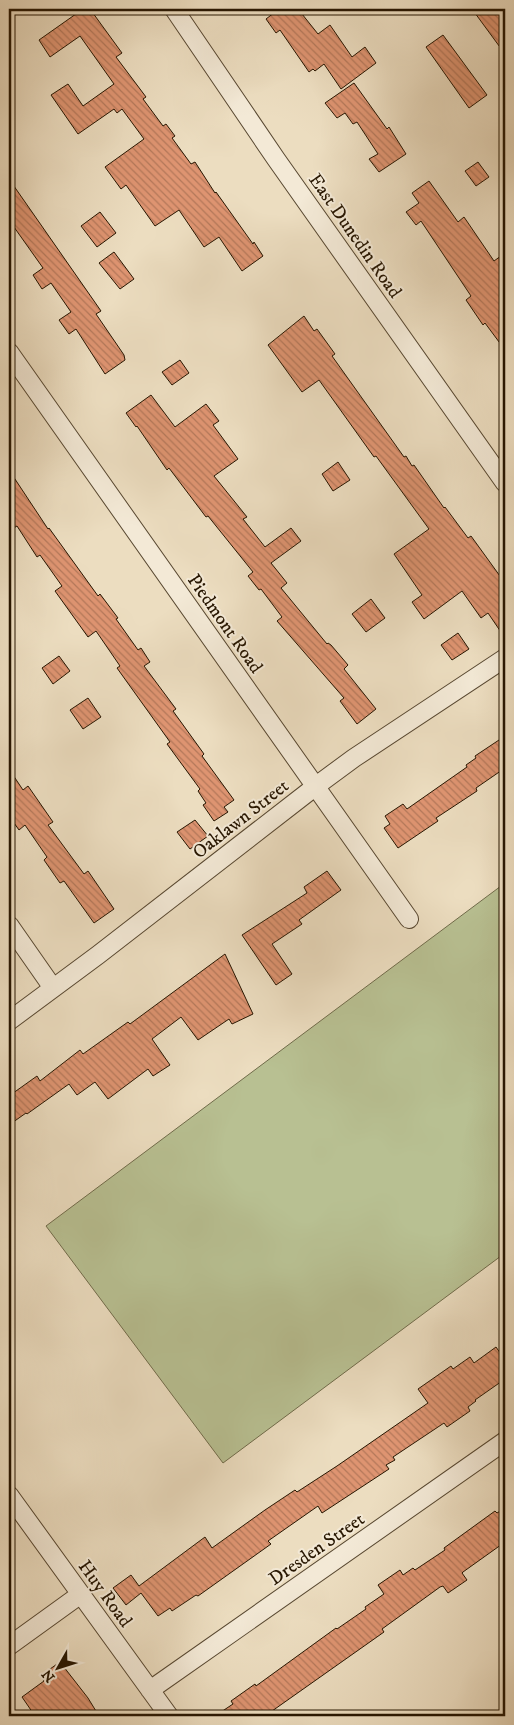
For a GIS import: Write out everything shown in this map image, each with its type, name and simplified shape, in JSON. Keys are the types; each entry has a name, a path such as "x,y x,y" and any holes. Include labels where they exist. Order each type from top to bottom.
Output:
{"street":[{"name":"East Dunedin Road","path":"174,9 276,159 505,483"},
{"name":"Piedmont Road","path":"9,352 409,919"},
{"name":"Oaklawn Street","path":"9,1021 316,786 505,658"},
{"path":"9,925 53,988"},
{"name":"Dresden Street","path":"150,1690 505,1442"},
{"name":"Huy Road","path":"9,1495 169,1716"},
{"path":"9,1646 81,1594"}],"green space":[{"path":"505,883 505,1253 223,1463 46,1226"}],"building":[{"path":"83,9 90,9 122,53 116,57 146,97 143,99 163,126 166,124 175,136 172,138 191,164 195,162 215,193 263,256 242,271 219,237 204,247 179,210 155,226 126,185 121,189 105,167 144,139 122,109 117,113 114,109 78,134 51,95 68,84 83,106 114,84 80,36 50,57 39,40"},
{"path":"279,9 298,9 318,34 330,25 352,57 365,47 376,63 341,89 324,64 315,71 313,69 309,72 280,30 276,33 266,19"},
{"path":"472,9 505,9 505,54"},
{"path":"443,35 487,95 469,108 426,47"},
{"path":"354,83 387,129 389,127 406,154 379,172 369,159 378,154 357,122 353,124 345,113 337,118 325,103"},
{"path":"478,162 489,177 476,186 465,171"},
{"path":"9,179 101,311 96,314 124,355 125,360 105,374 76,329 69,334 59,320 71,312 51,283 42,289 33,275 43,268 9,220"},
{"path":"429,181 458,222 464,217 494,261 505,253 505,350 485,323 483,325 466,300 471,296 421,221 416,225 406,212 419,203 412,193"},
{"path":"100,212 116,233 97,247 81,226"},
{"path":"114,252 134,279 120,289 99,263"},
{"path":"304,316 314,331 317,329 335,354 332,356 404,457 406,456 412,466 414,465 468,538 471,536 505,583 505,638 488,613 481,618 462,591 424,619 412,602 422,595 394,554 429,529 319,380 302,392 268,345"},
{"path":"180,360 189,373 172,385 162,372"},
{"path":"151,395 175,427 206,404 219,421 213,425 238,459 214,476 247,517 243,519 265,547 291,528 301,541 271,563 287,583 281,588 327,644 331,645 348,665 344,669 376,709 357,724 340,701 344,698 277,621 282,617 261,589 259,590 248,576 253,572 208,516 206,517 169,468 167,470 126,413"},
{"path":"338,462 350,480 333,491 322,474"},
{"path":"9,470 48,529 98,596 100,594 118,618 116,619 138,650 141,648 150,662 144,666 176,709 173,711 204,754 202,756 234,800 224,807 228,812 214,821 203,805 206,803 198,791 200,789 167,744 170,742 117,668 120,666 96,631 88,637 55,591 62,586 40,555 37,557 17,526 9,531"},
{"path":"371,599 385,618 366,632 352,614"},
{"path":"458,633 469,649 452,660 441,645"},
{"path":"59,656 70,671 53,684 42,668"},
{"path":"88,698 101,717 83,729 70,710"},
{"path":"505,736 505,768 476,788 477,791 436,818 438,821 398,848 384,828 390,824 385,816 403,804 407,809 467,767 466,765 476,758 475,756"},
{"path":"9,769 23,790 28,786 53,822 48,825 84,874 88,871 114,909 94,923 64,881 60,883 44,860 47,857 25,825 19,830 9,816"},
{"path":"195,820 208,836 190,849 177,832"},
{"path":"327,871 341,890 299,920 302,924 272,944 292,974 276,985 242,935 307,893 304,887"},
{"path":"225,954 253,1014 232,1024 229,1019 198,1040 181,1017 152,1039 170,1065 153,1076 148,1069 108,1099 95,1082 77,1095 69,1084 9,1125 9,1096 37,1076 40,1081 80,1050 83,1054 128,1022 130,1024"},
{"path":"496,1347 505,1360 505,1379 475,1400 468,1407 470,1411 447,1427 444,1423 393,1457 395,1460 386,1465 389,1469 322,1513 318,1506 268,1541 271,1544 198,1596 196,1595 172,1611 170,1608 158,1616 141,1593 126,1605 113,1588 131,1575 139,1586 205,1537 212,1548 265,1510 337,1466 428,1403 418,1389 451,1366 453,1369 470,1357 474,1363"},
{"path":"505,1508 505,1542 462,1573 467,1580 448,1593 443,1586 440,1587 382,1629 384,1632 265,1716 215,1716 233,1704 231,1701 255,1684 256,1686 336,1628 366,1609 365,1607 384,1594 378,1585 400,1570 403,1575 413,1568 415,1570 445,1550 444,1548 495,1511 497,1513"},
{"path":"60,1662 88,1698 99,1716 35,1716 22,1697 44,1681 40,1676"}]}
